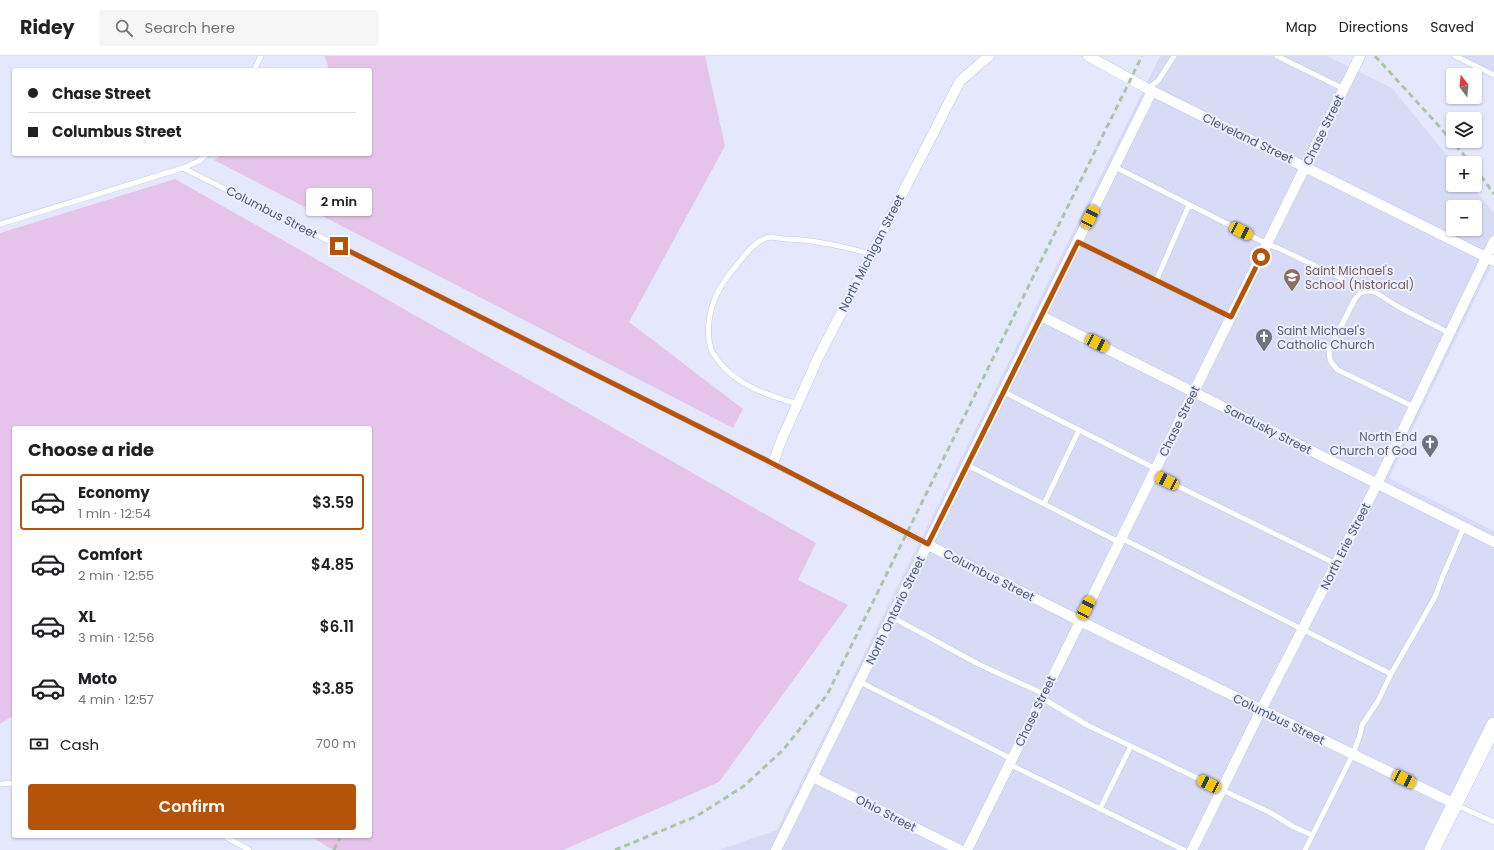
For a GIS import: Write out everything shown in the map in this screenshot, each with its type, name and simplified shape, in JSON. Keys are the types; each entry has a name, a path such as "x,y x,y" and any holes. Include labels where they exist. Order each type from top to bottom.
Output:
{"main road":[{"path":"1432,850 1494,725"}],"street":[{"name":"North Michigan Street","path":"774,464 781,441 818,358 960,81 989,56"},
{"name":"Cleveland Street","path":"1088,56 1150,90 1490,259"},
{"name":"Chase Street","path":"967,850 1360,56"},
{"name":"North Ontario Street","path":"776,850 1115,167 1150,90"},
{"name":"North Erie Street","path":"1192,850 1261,710 1377,484 1449,333 1490,259 1494,241"},
{"name":"Sandusky Street","path":"1041,316 1494,542"},
{"name":"Columbus Street","path":"928,544 1080,621 1455,804"},
{"name":"Ohio Street","path":"813,776 960,850"}],"lane":[{"path":"255,68 261,56"},
{"path":"1150,90 1158,81 1174,56"},
{"path":"1278,56 1344,89"},
{"path":"1455,56 1494,75"},
{"path":"0,224 183,168 199,161 205,156"},
{"path":"1115,167 1267,244 1343,279"},
{"name":"Columbus Street","path":"183,168 774,464 928,544"},
{"path":"1156,281 1189,205"},
{"path":"798,404 767,395 742,383 722,366 711,351 708,335 710,314 718,291 730,272 753,245 770,237 832,243 871,254"},
{"path":"1078,242 1231,317"},
{"path":"1414,407 1338,370 1331,363 1328,356 1330,348 1355,299 1360,293 1368,291 1375,292 1397,306 1449,333"},
{"path":"1004,392 1336,564"},
{"path":"1044,504 1079,430"},
{"path":"967,465 1391,674"},
{"path":"1305,850 1353,754 1362,725 1378,702 1391,674 1435,597 1464,527"},
{"path":"892,617 978,664 1043,696 1073,717 1269,812 1294,827 1312,835"},
{"path":"860,682 1100,809 1184,850"},
{"path":"1100,809 1131,746"},
{"path":"0,784 12,782"},
{"path":"1455,804 1494,822"},
{"path":"228,838 249,850"}],"shaded area":[{"path":"325,56 705,56 725,146 629,322 743,409 733,428 214,160 221,156 372,156 372,68 328,68"},
{"path":"1160,56 1327,56 1392,88 1447,156 1446,156 1446,192 1477,192 1494,213 1494,260 1389,478 1494,531 1494,735 1436,850 719,850 777,830"},
{"path":"1455,56 1494,56 1494,75"},
{"path":"175,179 816,543 798,580 848,605 719,782 563,850 333,850 313,838 372,838 372,426 12,426 12,716 0,724 0,233"}],"railway":[{"path":"615,850 697,816 744,786 783,750 827,695 1142,56"},
{"path":"1375,56 1465,156"},
{"path":"1482,178 1494,194"},
{"path":"334,850 340,838"}],"place":[{"name":"Saint Michael's School (historical)","path":"1292,292"},
{"name":"Saint Michael's Catholic Church","path":"1264,352"},
{"name":"North End Church of God","path":"1430,458"}],"route":[{"path":"339,246 764,459 928,544 1078,242 1231,317 1261,257"}]}
